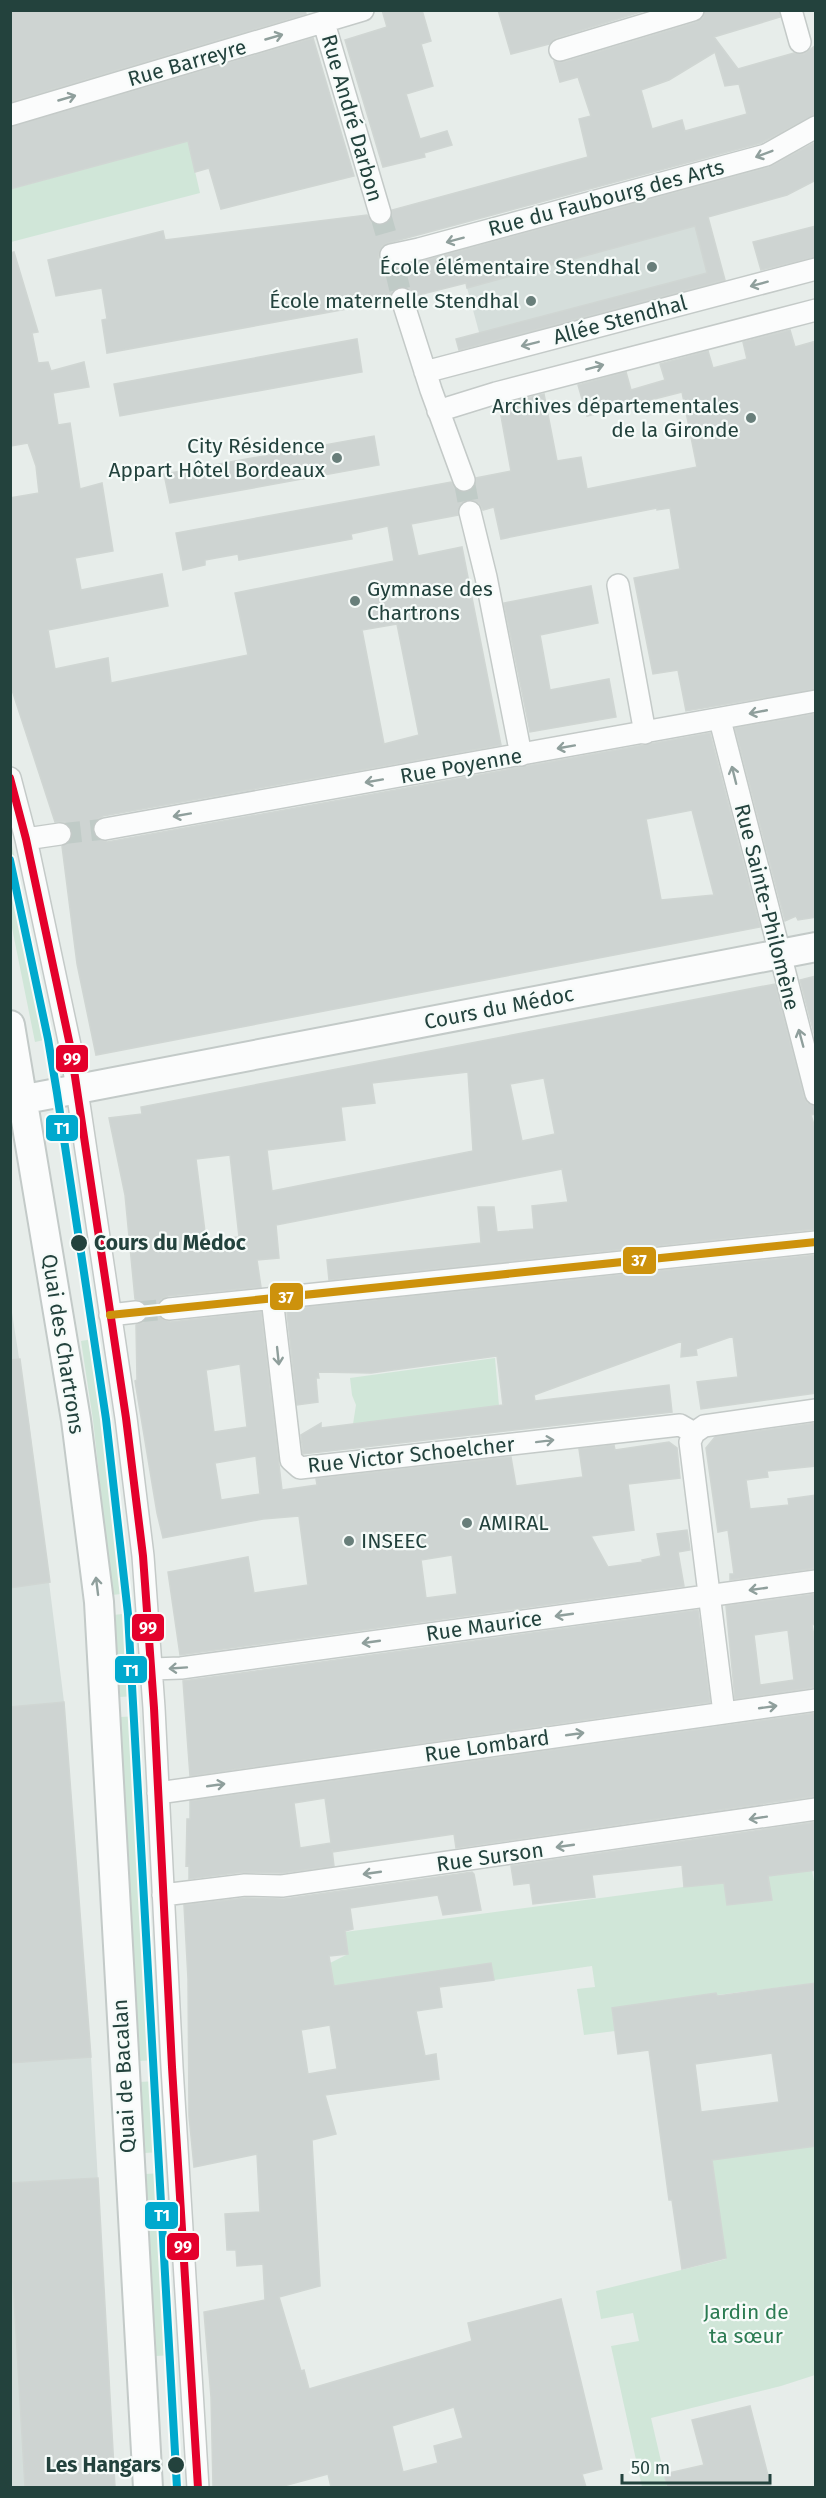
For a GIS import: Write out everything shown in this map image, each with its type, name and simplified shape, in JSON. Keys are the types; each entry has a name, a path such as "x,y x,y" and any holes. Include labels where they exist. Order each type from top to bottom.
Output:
{"main road":[{"name":"Cours du Médoc","path":"17,1100 816,947"},
{"name":"Quai des Chartrons","path":"10,1025 17,1100 76,1420 99,1602 95,1666"},
{"name":"Quai des Chartrons","path":"10,1135 95,1666"},
{"name":"Quai de Bacalan","path":"95,1666 102,1890 135,2487"},
{"name":"Quai de Bacalan","path":"95,1666 121,2034 148,2487"}],"street":[{"name":"Rue Barreyre","path":"10,115 363,10"},
{"path":"560,50 693,10"},
{"path":"791,10 800,42"},
{"name":"Rue André Darbon","path":"324,22 380,213"},
{"name":"Rue du Faubourg des Arts","path":"391,255 766,155 816,127"},
{"name":"Allée Stendhal","path":"425,372 816,269"},
{"path":"402,299 438,411 464,480"},
{"name":"Allée Stendhal","path":"438,411 496,393 816,310"},
{"path":"470,512 486,577 521,755"},
{"path":"618,585 645,733"},
{"name":"Rue Poyenne","path":"105,829 816,701"},
{"name":"Rue Sainte-Philomène","path":"720,720 816,1094"},
{"path":"10,778 26,839 77,1090 126,1418 143,1556 152,1670 177,2161 198,2487"},
{"path":"26,839 60,834"},
{"path":"169,1309 816,1242"},
{"name":"Rue Victor Schoelcher","path":"272,1298 291,1460 300,1468 680,1425 694,1433"},
{"path":"110,1315 136,1312"},
{"path":"724,1713 690,1442 694,1433 704,1426 816,1410"},
{"name":"Rue Maurice","path":"152,1670 181,1668 816,1581"},
{"name":"Rue Lombard","path":"158,1793 816,1700"},
{"name":"Rue Surson","path":"163,1895 244,1885 282,1886 816,1809"}],"shaded area":[{"path":"708,217 725,283 483,347 466,284"},
{"path":"10,1300 29,1422 64,1702 91,2057 115,2487 11,2487"}],"green space":[{"path":"188,141 200,193 11,242 11,189"},
{"path":"11,841 53,1038 35,1042 11,923"},
{"path":"99,1338 111,1419 130,1593 112,1595 93,1420 81,1341"},
{"path":"495,1358 499,1406 353,1424 356,1405 350,1378"},
{"path":"132,1613 138,1696 119,1697 113,1615"},
{"path":"140,1716 146,1891 156,2060 139,2061 120,1717"},
{"path":"812,1870 816,1893 815,1983 612,2008 615,2031 584,2035 577,1989 595,1987 592,1966 494,1980 491,1963 334,1986 330,1963 348,1954 345,1932"},
{"path":"158,2081 162,2152 144,2153 139,2082"},
{"name":"Jardin de ta sœur","path":"815,2144 815,2375 781,2386 651,2418 667,2487 642,2487 611,2346 639,2341 633,2313 601,2319 596,2291 726,2259 712,2160"},
{"path":"163,2173 173,2355 156,2356 145,2174"}],"building":[{"path":"10,10 305,10 306,14 10,102"},
{"path":"382,10 422,10 431,41 421,44 433,86 406,94 420,139 447,131 452,145 424,153 425,157 383,167 345,40 387,27"},
{"path":"498,10 647,10 556,38 549,44 511,54"},
{"path":"705,10 779,10 780,17 714,37 738,69 794,53 804,54 816,45 816,114 761,143 388,243 382,246 378,257 381,263 388,267 422,261 769,167 816,142 816,180 787,195 708,217 725,280 459,350 456,339 707,273 695,226 467,288 466,283 415,296 410,289 399,287 392,291 390,301 107,353 102,320 107,319 102,288 56,296 48,260 163,231 165,240 367,215 372,223 383,225 390,221 392,210 588,157 579,119 591,116 578,77 560,82 554,61 564,62 697,22 703,18","holes":["715,52 725,86 739,84 747,114 685,131 682,120 652,129 641,90 669,80"]},
{"path":"313,38 354,176 221,209 209,168 195,172 188,141 10,189 10,127"},
{"path":"816,226 816,257 761,270 753,242"},
{"path":"14,252 38,332 32,333 38,363 48,362 51,371 84,362 89,387 53,393 58,425 70,423 80,489 102,483 113,551 75,558 81,590 162,574 168,606 48,630 55,669 108,658 111,683 248,655 235,593 394,561 388,526 351,534 352,539 239,560 238,554 205,560 205,565 183,570 176,533 451,482 456,490 469,492 474,488 476,478 511,471 499,405 544,394 557,461 581,457 587,489 697,467 682,392 587,416 578,385 626,372 631,390 665,380 660,364 708,351 713,368 747,359 743,342 790,330 795,347 816,341 816,689 686,711 678,670 653,674 634,578 680,569 670,508 657,510 657,508 501,539 494,507 483,510 479,503 468,500 461,503 458,515 411,524 418,556 462,547 501,745 103,816 93,825 96,838 107,842 710,733 760,927 96,1055 77,964 62,846 72,839 72,832 65,822 55,822 10,684 10,498 39,493 36,466 28,443 10,446 10,253","holes":["397,624 419,735 384,744 362,630","692,810 714,895 661,900 646,819"]},
{"path":"357,339 362,372 120,416 114,384"},
{"path":"374,436 379,465 170,503 164,474"},
{"path":"591,586 598,623 540,635 550,690 609,679 616,717 530,732 504,603"},
{"path":"816,714 816,917 798,920 796,916 785,921 735,728"},
{"path":"816,976 816,1041 800,980"},
{"path":"775,984 804,1097 807,1103 816,1106 816,1114 811,1115 816,1131 816,1229 329,1280 327,1260 481,1243 478,1207 494,1207 497,1232 534,1229 532,1206 568,1202 562,1169 276,1225 279,1258 257,1260 261,1287 168,1296 161,1299 156,1310 159,1317 170,1322 261,1312 282,1490 317,1485 316,1479 511,1457 516,1486 583,1477 579,1449 614,1445 615,1450 669,1442 677,1448 680,1478 628,1484 634,1530 591,1536 608,1567 643,1562 642,1560 661,1556 657,1534 687,1530 690,1550 678,1552 684,1586 180,1655 168,1572 248,1557 254,1593 308,1585 299,1516 263,1519 163,1538 135,1381 137,1380 136,1325 144,1322 149,1310 146,1304 135,1299 125,1195 109,1118 142,1114 141,1107","holes":["468,1072 473,1151 272,1191 267,1150 345,1140 341,1107 375,1103 372,1083","544,1078 555,1134 522,1141 510,1084","230,1155 239,1237 206,1240 196,1159","240,1364 247,1427 214,1432 206,1370","256,1456 260,1494 221,1500 215,1463","452,1555 457,1594 426,1598 421,1560"]},
{"path":"816,1255 816,1393 701,1409 697,1382 738,1377 733,1336 696,1349 697,1355 681,1357 682,1341 534,1395 535,1401 669,1385 672,1412 303,1454 301,1435 321,1423 321,1428 503,1405 497,1356 371,1373 318,1372 319,1378 316,1378 318,1402 297,1405 288,1309"},
{"path":"20,1359 50,1582 10,1588 10,1360"},
{"path":"816,1423 816,1466 767,1471 768,1477 746,1480 750,1509 789,1505 788,1499 816,1495 816,1568 730,1580 730,1574 734,1574 728,1530 718,1532 706,1448 715,1437"},
{"path":"816,1594 816,1624 812,1625 816,1647 816,1687 735,1699 726,1606","holes":["788,1630 794,1680 760,1685 754,1635"]},
{"path":"698,1610 710,1702 190,1776 183,1681"},
{"path":"64,1702 91,2057 10,2063 10,1707"},
{"path":"816,1713 816,1796 456,1848 454,1834 333,1852 332,1849 334,1866 281,1873 244,1872 189,1879 189,1865 186,1866 187,1819 190,1819 190,1801","holes":["325,1798 331,1843 300,1848 294,1803"]},
{"path":"816,1822 816,1870 768,1876 772,1900 727,1905 724,1883 684,1887 682,1865 592,1875 595,1897 533,1904 530,1883 514,1885 511,1866"},
{"path":"472,1872 481,1910 443,1915 438,1895 350,1908 353,1929 345,1931 348,1954 329,1956 334,1986 491,1963 494,1980 439,1987 442,2007 416,2011 425,2056 436,2054 439,2079 325,2095 336,2134 312,2140 320,2286 279,2297 301,2371 304,2370 309,2389 472,2341 468,2323 561,2299 602,2469 582,2474 586,2487 331,2487 328,2474 280,2487 213,2487 211,2397 204,2312 265,2300 263,2264 237,2266 236,2250 227,2250 225,2214 260,2212 257,2154 194,2167 189,2116 188,1979 184,1905 246,1898 284,1899","holes":["330,2025 337,2069 308,2074 301,2030","454,2407 463,2438 434,2446 438,2463 403,2472 392,2426"]},
{"path":"816,1983 816,2146 712,2160 726,2258 682,2269 672,2200 669,2200 649,2050 618,2054 612,2008 716,1993 717,1996","holes":["772,2053 779,2102 701,2112 695,2064"]},
{"path":"98,2178 115,2487 25,2487 10,2230 10,2183"},
{"path":"750,2406 771,2487 668,2487 664,2474 704,2465 692,2420"}],"tunnel":[{"path":"380,213 388,241"},
{"path":"395,269 402,299"},
{"path":"464,480 470,512"},
{"path":"60,834 105,829"},
{"path":"136,1312 169,1309"}],"transit line":[{"name":"99","path":"10,778 26,839 71,1050 126,1418 143,1556 154,1708 172,2067 198,2488"},
{"name":"T1","path":"10,860 48,1039 57,1093 106,1419 128,1614 177,2488"},
{"name":"37","path":"110,1315 816,1242"}],"place":[{"name":"École élémentaire Stendhal","path":"652,267"},
{"name":"École maternelle Stendhal","path":"531,301"},
{"name":"Archives départementales de la Gironde","path":"751,418"},
{"name":"City Résidence Appart Hôtel Bordeaux","path":"337,458"},
{"name":"Gymnase des Chartrons","path":"355,601"},
{"name":"Cours du Médoc","path":"79,1243"},
{"name":"AMIRAL","path":"467,1523"},
{"name":"INSEEC","path":"349,1541"},
{"name":"Les Hangars","path":"176,2465"}]}
